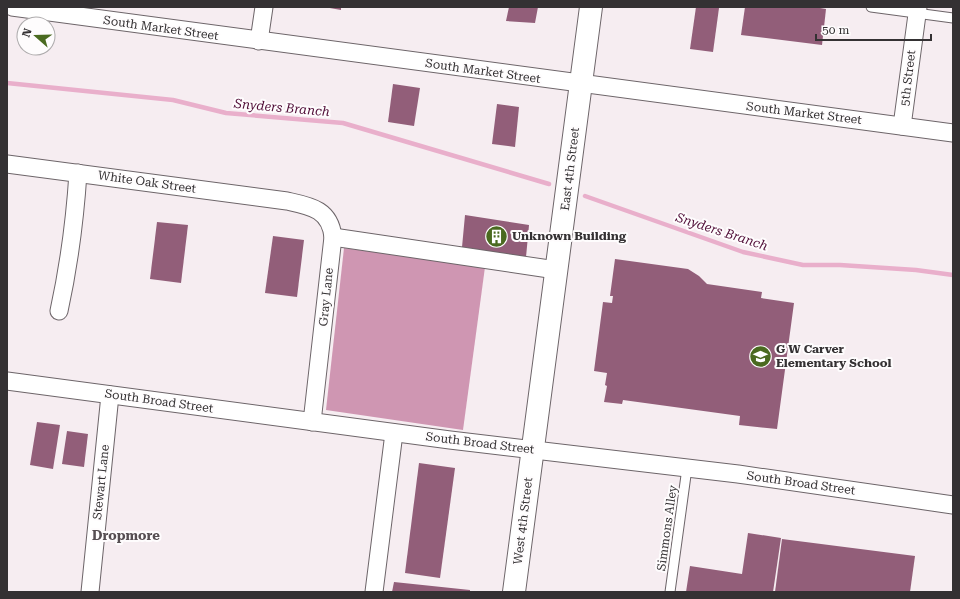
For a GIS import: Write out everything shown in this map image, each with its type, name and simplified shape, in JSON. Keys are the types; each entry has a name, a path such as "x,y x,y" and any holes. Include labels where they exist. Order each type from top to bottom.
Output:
{"main road":[{"name":"East 4th Street","path":"532,449 591,7"},
{"name":"West 4th Street","path":"514,592 532,449"}],"street":[{"name":"South Market Street","path":"12,7 953,133"},
{"path":"259,41 264,7"},
{"name":"5th Street","path":"902,126 917,10"},
{"name":"White Oak Street","path":"7,164 287,201"},
{"path":"59,311 66,278 78,173"},
{"name":"Gray Lane","path":"287,201 306,205 323,214 332,227 333,237 312,422"},
{"path":"333,237 556,270"},
{"name":"South Broad Street","path":"7,381 394,433 687,468 953,505"},
{"name":"Stewart Lane","path":"90,592 110,395"},
{"path":"374,592 394,433"}],"lane":[{"path":"871,7 917,10 953,18"},
{"name":"Simmons Alley","path":"670,592 687,468"}],"shaded area":[{"path":"344,248 485,267 463,430 326,410"}],"building":[{"path":"324,7 341,7 341,10"},
{"path":"509,7 538,7 535,23 506,21"},
{"path":"696,7 719,8 713,52 690,49"},
{"path":"745,7 814,7 826,9 822,45 741,35"},
{"path":"393,84 420,88 414,126 388,122"},
{"path":"497,104 519,107 515,147 492,144"},
{"name":"Unknown Building","path":"465,215 529,225 526,257 462,247"},
{"path":"157,222 188,225 181,283 150,279"},
{"path":"273,236 304,240 297,297 265,293"},
{"path":"615,259 688,269 699,276 707,284 762,292 761,298 794,303 777,429 739,425 740,416 623,400 622,404 604,402 607,386 605,385 607,373 594,371 603,302 612,303 613,296 610,296"},
{"path":"37,422 60,425 53,469 30,465"},
{"path":"67,431 88,434 84,467 62,464"},
{"path":"419,463 455,468 440,578 405,573"},
{"path":"748,533 781,538 773,592 686,592 690,566 742,574"},
{"path":"782,539 915,556 910,592 775,592"},
{"path":"394,582 470,590 470,592 392,592"}],"waterway":[{"name":"Snyders Branch","path":"7,83 173,100 226,113 343,123 549,184"},
{"name":"Snyders Branch","path":"585,196 743,252 803,265 840,265 916,270 953,275"}],"place":[{"name":"Unknown Building","path":"496,236"},
{"name":"G W Carver Elementary School","path":"760,356"}],"district":[{"name":"Dropmore","path":"126,535"}]}
